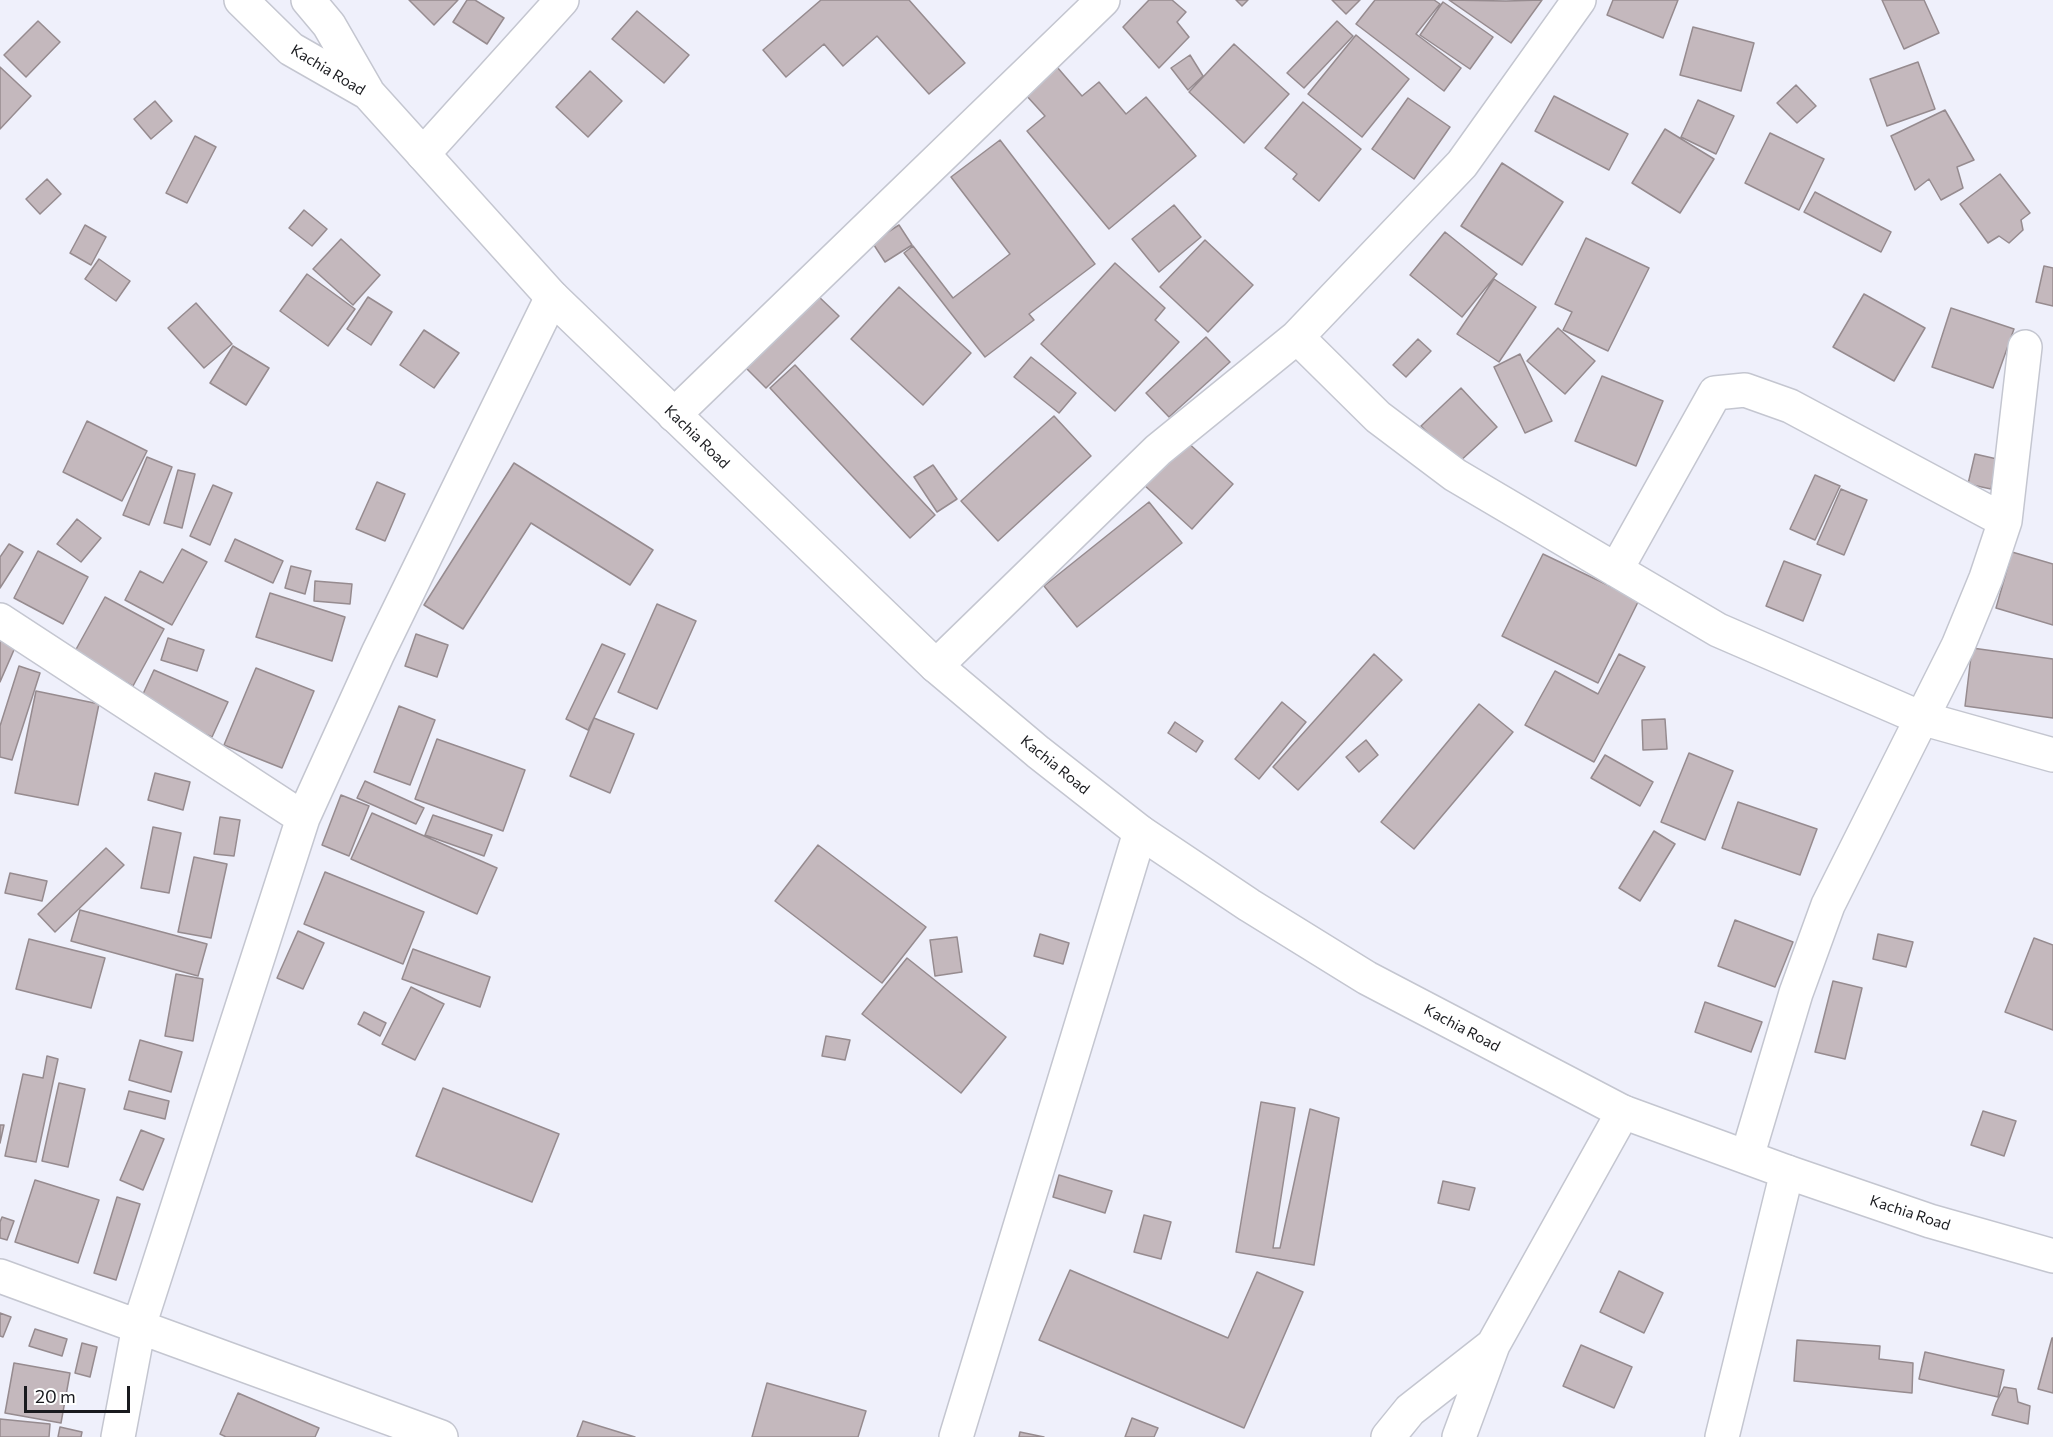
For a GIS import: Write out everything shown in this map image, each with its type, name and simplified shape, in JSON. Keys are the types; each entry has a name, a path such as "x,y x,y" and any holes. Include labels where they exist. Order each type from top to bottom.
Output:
{"main road":[{"name":"Kachia Road","path":"241,0 291,49 368,93 552,297 936,666 1038,752 1140,832 1249,905 1367,978 1623,1112 1930,1221 2053,1256"},
{"path":"308,0 329,25 368,93"},
{"path":"423,154 562,0"},
{"path":"674,415 1103,0"},
{"path":"936,666 1158,450 1297,337 1462,164 1580,0"},
{"path":"118,1437 139,1326 303,818 378,652 552,297"},
{"path":"1297,337 1378,417 1455,475 1718,630 1921,718 2053,755"},
{"path":"1747,1157 1796,993 1828,905 1958,646 1986,578 2005,520 2025,347"},
{"path":"1616,570 1715,393 1745,390 1790,406 2005,520"},
{"path":"0,620 303,818"},
{"path":"956,1437 1140,832"},
{"path":"1459,1437 1493,1345 1623,1112"},
{"path":"1722,1437 1787,1172"},
{"path":"0,1276 441,1437"},
{"path":"1388,1437 1410,1410 1493,1345"}],"building":[{"path":"409,0 458,0 434,25"},
{"path":"467,0 475,0 504,18 487,44 453,22"},
{"path":"821,0 909,0 965,63 929,94 877,36 843,66 824,44 786,77 763,50"},
{"path":"1149,0 1172,0 1186,12 1177,22 1189,37 1159,68 1123,27"},
{"path":"1236,0 1248,0 1242,6"},
{"path":"1332,0 1360,0 1346,14"},
{"path":"1375,0 1434,0 1440,4 1416,34 1461,68 1444,91 1356,24"},
{"path":"1449,0 1506,1 1542,0 1511,43"},
{"path":"1613,0 1678,0 1663,38 1607,15"},
{"path":"1882,0 1924,0 1939,33 1904,49"},
{"path":"1443,2 1493,37 1470,69 1420,35"},
{"path":"637,11 689,55 664,83 612,39"},
{"path":"38,21 60,42 26,77 4,55"},
{"path":"1337,21 1353,36 1304,88 1287,73"},
{"path":"1693,27 1754,43 1741,91 1680,75"},
{"path":"1356,35 1409,79 1362,137 1308,94"},
{"path":"1234,44 1289,94 1244,143 1189,92"},
{"path":"1190,55 1203,76 1188,90 1171,68"},
{"path":"1918,62 1935,109 1887,126 1870,79"},
{"path":"0,67 31,96 0,129"},
{"path":"1057,67 1082,96 1099,82 1126,114 1146,97 1196,156 1109,229 1027,131 1045,116 1025,94"},
{"path":"590,71 622,101 588,137 556,107"},
{"path":"1796,85 1816,106 1797,123 1777,103"},
{"path":"1554,96 1628,134 1609,170 1535,131"},
{"path":"1408,98 1450,127 1414,179 1372,149"},
{"path":"1698,100 1734,116 1716,154 1681,137"},
{"path":"155,101 172,121 151,139 134,119"},
{"path":"1303,102 1361,149 1319,201 1293,179 1297,174 1265,148"},
{"path":"1945,110 1974,160 1957,167 1963,188 1941,200 1929,179 1915,190 1891,136"},
{"path":"1665,129 1714,159 1680,213 1632,183"},
{"path":"1770,133 1824,159 1799,210 1745,183"},
{"path":"195,136 216,147 187,203 166,193"},
{"path":"1000,140 1095,264 1029,314 1034,320 985,357 904,253 913,246 953,298 1010,254 951,177"},
{"path":"1502,163 1563,202 1522,265 1461,226"},
{"path":"2000,174 2030,213 2021,220 2023,230 2009,243 1999,236 1988,243 1960,204"},
{"path":"47,179 61,194 40,214 26,199"},
{"path":"1815,192 1891,232 1881,252 1804,212"},
{"path":"1174,205 1201,237 1159,272 1132,239"},
{"path":"304,210 327,229 312,246 289,228"},
{"path":"85,225 106,237 91,265 70,253"},
{"path":"899,225 912,245 885,262 872,242"},
{"path":"1445,232 1497,274 1462,317 1410,275"},
{"path":"1586,238 1649,268 1608,351 1563,330 1572,312 1555,304"},
{"path":"341,239 380,275 353,305 313,269"},
{"path":"1205,240 1253,285 1208,332 1160,287"},
{"path":"99,259 130,281 116,301 85,279"},
{"path":"1115,263 1165,308 1155,320 1179,342 1115,411 1041,344"},
{"path":"2044,266 2053,268 2053,306 2036,302"},
{"path":"307,274 355,309 328,346 280,311"},
{"path":"1494,279 1536,307 1499,362 1457,334"},
{"path":"899,287 971,353 923,405 851,339"},
{"path":"1864,294 1925,328 1894,381 1833,347"},
{"path":"817,295 839,316 766,388 745,367"},
{"path":"368,297 392,312 371,345 347,329"},
{"path":"196,303 232,344 204,368 168,328"},
{"path":"1951,308 2014,329 1993,388 1932,367"},
{"path":"1558,328 1595,361 1565,394 1527,361"},
{"path":"424,330 459,353 434,388 400,365"},
{"path":"1206,337 1230,362 1169,417 1146,393"},
{"path":"1418,339 1431,351 1406,377 1393,365"},
{"path":"233,346 269,368 246,405 210,383"},
{"path":"1520,354 1552,421 1525,433 1494,367"},
{"path":"1031,357 1076,393 1059,413 1014,377"},
{"path":"795,365 935,515 910,538 770,388"},
{"path":"1602,376 1663,401 1636,466 1575,441"},
{"path":"1461,388 1497,427 1457,464 1421,426"},
{"path":"1054,416 1091,456 998,541 961,501"},
{"path":"87,421 147,451 122,501 63,472"},
{"path":"1185,440 1233,484 1192,529 1143,484"},
{"path":"1975,454 1997,459 1991,489 1968,484"},
{"path":"147,457 172,467 149,525 123,515"},
{"path":"514,463 653,550 630,585 531,523 463,629 424,605"},
{"path":"933,465 957,499 937,512 914,477"},
{"path":"178,470 195,474 182,528 164,523"},
{"path":"1815,475 1840,486 1815,540 1790,529"},
{"path":"377,482 405,494 385,541 356,529"},
{"path":"213,485 232,493 210,545 190,536"},
{"path":"1841,489 1867,500 1844,555 1817,544"},
{"path":"1149,502 1182,543 1077,627 1044,586"},
{"path":"77,519 101,538 81,562 57,544"},
{"path":"235,539 283,561 273,583 225,561"},
{"path":"9,544 23,552 0,588 0,557"},
{"path":"182,549 207,562 172,625 125,600 140,571 163,583"},
{"path":"38,551 88,577 63,624 14,598"},
{"path":"2012,552 2053,564 2053,625 1996,608"},
{"path":"1543,554 1639,600 1598,683 1502,636"},
{"path":"1784,561 1821,575 1803,621 1766,606"},
{"path":"291,566 311,571 305,594 285,588"},
{"path":"315,581 352,584 350,604 314,601"},
{"path":"270,593 345,617 332,661 256,637"},
{"path":"105,597 164,629 133,686 74,653"},
{"path":"657,604 696,621 657,709 618,692"},
{"path":"416,634 448,645 437,677 405,666"},
{"path":"0,636 17,643 0,682"},
{"path":"168,638 204,650 197,671 161,660"},
{"path":"602,644 625,654 588,730 566,719"},
{"path":"1972,648 2053,659 2053,718 1965,706"},
{"path":"1374,654 1402,680 1298,790 1273,767"},
{"path":"1619,654 1645,667 1594,762 1525,725 1555,671 1598,694"},
{"path":"19,666 40,673 12,760 0,757 0,726"},
{"path":"256,668 314,691 282,768 224,745"},
{"path":"154,670 228,702 212,737 138,705"},
{"path":"36,691 99,704 78,805 15,793"},
{"path":"1282,702 1306,722 1259,779 1235,759"},
{"path":"1479,704 1513,732 1414,849 1381,822"},
{"path":"399,706 435,720 410,785 374,772"},
{"path":"594,718 634,734 610,793 570,776"},
{"path":"1665,719 1667,749 1643,750 1642,720"},
{"path":"1175,722 1203,741 1196,752 1168,733"},
{"path":"437,739 525,770 503,831 415,799"},
{"path":"1366,740 1378,755 1359,772 1346,757"},
{"path":"1689,753 1733,771 1705,840 1661,822"},
{"path":"1605,755 1653,782 1640,806 1591,778"},
{"path":"155,773 190,782 183,810 148,800"},
{"path":"365,781 424,808 416,824 357,798"},
{"path":"341,795 369,806 349,856 322,845"},
{"path":"1738,802 1817,829 1800,875 1722,848"},
{"path":"372,813 497,868 477,914 351,859"},
{"path":"433,815 492,835 484,856 425,835"},
{"path":"220,817 240,820 234,856 214,854"},
{"path":"153,827 181,833 169,893 141,888"},
{"path":"1654,831 1675,844 1640,901 1619,888"},
{"path":"818,845 926,927 882,983 775,901"},
{"path":"106,848 124,865 55,932 38,914"},
{"path":"194,857 227,864 211,938 178,932"},
{"path":"325,872 424,912 403,964 304,924"},
{"path":"10,873 47,881 42,901 5,893"},
{"path":"80,910 207,944 198,976 71,941"},
{"path":"1735,920 1793,942 1775,987 1718,966"},
{"path":"298,931 324,943 303,989 277,978"},
{"path":"1040,934 1069,943 1063,964 1034,956"},
{"path":"1878,934 1913,942 1906,967 1873,959"},
{"path":"957,937 962,972 935,976 930,940"},
{"path":"2034,938 2053,945 2053,1030 2005,1012"},
{"path":"29,939 105,958 91,1008 16,989"},
{"path":"413,949 490,977 480,1007 402,979"},
{"path":"907,958 1006,1037 961,1093 862,1014"},
{"path":"176,974 203,979 193,1041 165,1036"},
{"path":"1833,981 1862,988 1845,1059 1815,1052"},
{"path":"411,987 444,1004 415,1060 382,1044"},
{"path":"1705,1002 1762,1022 1751,1052 1695,1032"},
{"path":"364,1012 386,1023 380,1036 358,1024"},
{"path":"826,1036 850,1040 845,1060 822,1056"},
{"path":"140,1040 182,1052 171,1092 129,1080"},
{"path":"47,1056 58,1059 36,1162 5,1156 23,1074 43,1078"},
{"path":"59,1083 85,1089 68,1167 42,1161"},
{"path":"443,1088 559,1134 532,1202 416,1156"},
{"path":"129,1091 169,1101 165,1119 124,1109"},
{"path":"1261,1102 1295,1108 1273,1248 1280,1248 1310,1109 1339,1118 1314,1265 1236,1252"},
{"path":"1983,1111 2016,1121 2004,1156 1971,1145"},
{"path":"0,1125 4,1125 0,1143"},
{"path":"141,1130 164,1139 143,1190 120,1180"},
{"path":"1059,1175 1112,1191 1105,1213 1053,1197"},
{"path":"35,1180 99,1200 78,1263 15,1242"},
{"path":"1443,1181 1475,1188 1469,1210 1438,1203"},
{"path":"117,1197 140,1204 116,1280 94,1273"},
{"path":"1144,1215 1171,1222 1161,1259 1134,1252"},
{"path":"2,1217 14,1221 7,1240 0,1238"},
{"path":"1070,1270 1228,1338 1257,1272 1303,1292 1244,1428 1039,1340"},
{"path":"1619,1271 1663,1293 1644,1333 1600,1312"},
{"path":"0,1313 11,1317 3,1337 0,1336"},
{"path":"35,1329 67,1339 62,1356 29,1346"},
{"path":"2053,1338 2053,1393 2038,1389"},
{"path":"1797,1340 1880,1346 1879,1359 1913,1363 1912,1393 1794,1381"},
{"path":"82,1343 97,1347 90,1377 75,1373"},
{"path":"1581,1345 1632,1367 1614,1408 1563,1386"},
{"path":"1925,1352 2004,1370 1998,1397 1919,1379"},
{"path":"14,1363 70,1373 61,1423 5,1413"},
{"path":"767,1383 866,1411 858,1437 752,1437"},
{"path":"2004,1387 2016,1389 2018,1402 2030,1406 2028,1424 1992,1415"},
{"path":"238,1393 319,1428 315,1437 226,1437 220,1434"},
{"path":"1132,1418 1158,1428 1154,1437 1125,1437"},
{"path":"0,1419 50,1424 49,1437 0,1437"},
{"path":"583,1421 635,1437 577,1437"},
{"path":"60,1427 82,1432 81,1437 58,1437"},
{"path":"1020,1432 1044,1437 1019,1437"}]}
